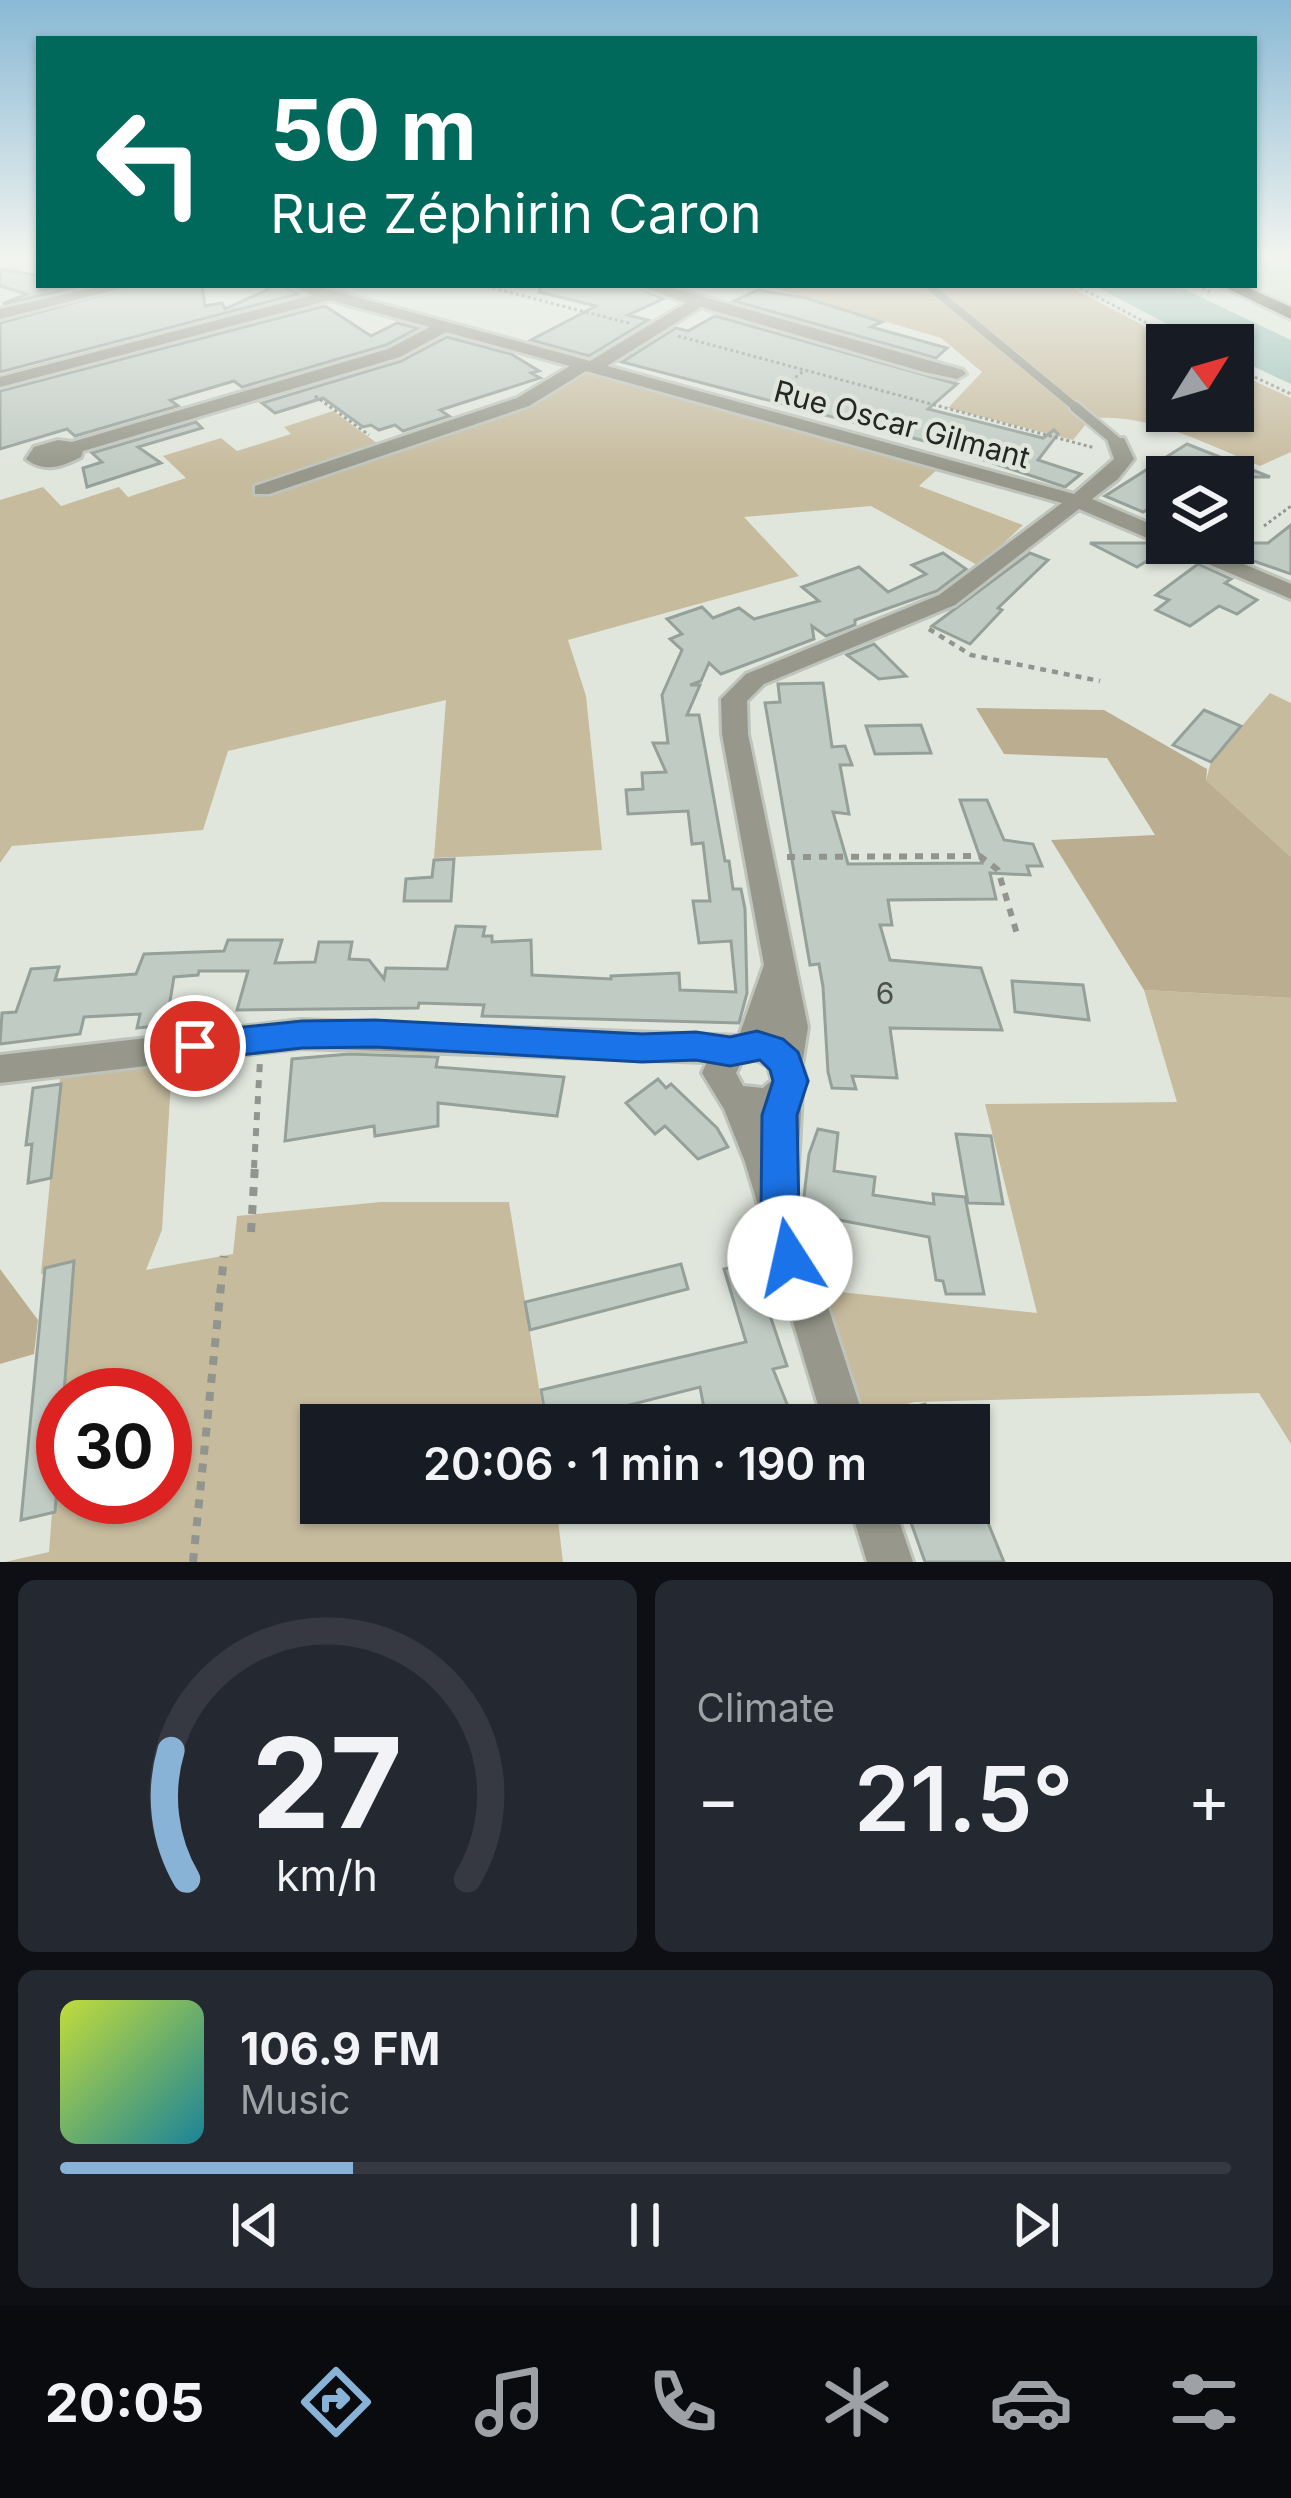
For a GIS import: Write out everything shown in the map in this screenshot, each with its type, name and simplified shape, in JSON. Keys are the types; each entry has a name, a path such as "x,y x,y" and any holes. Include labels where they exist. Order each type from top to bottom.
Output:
{"street":[{"path":"0,382 213,326"},
{"path":"73,448 394,353 445,326"},
{"name":"Rue Oscar Gilmant","path":"445,326 1078,501 1146,530"},
{"path":"262,490 523,402 660,326"},
{"path":"794,326 957,374"},
{"path":"780,1215 780,1115 792,1027 776,964 735,734 734,699 755,679 968,588 1121,464 1123,452 1117,442"},
{"path":"1225,564 1291,592"},
{"path":"735,1070 760,1035 776,964"},
{"path":"0,1069 262,1038 375,1034 642,1048 697,1070 735,1070 771,1049 785,1078"},
{"path":"735,1070 760,1105 785,1078"},
{"path":"735,1070 838,1404"},
{"path":"878,1524 890,1562"}],"lane":[{"path":"977,326 1117,442"}],"path":[{"path":"637,326 1095,448 1121,464"},
{"path":"782,388 805,370"},
{"path":"1254,377 1291,394"},
{"path":"296,382 386,448"},
{"path":"873,444 914,416"},
{"path":"1264,526 1291,506"},
{"path":"908,616 971,655 1100,681"},
{"path":"760,857 980,856 998,870 1017,934"},
{"path":"250,1232 262,1038"},
{"path":"193,1562 224,1256"}],"shaded area":[{"path":"900,326 975,326 1090,419 1073,440 948,408 982,372 941,338"},
{"path":"982,326 1146,327 1146,423 1096,418"},
{"path":"586,370 939,468 919,486 1023,525 979,566 871,506 744,517 799,576 568,640 586,696 602,850 434,858 446,700 228,751 203,830 12,846 0,863 0,500 43,487 61,506 119,487 128,497 186,478 163,456 221,438 237,451 291,434 284,427 333,411 389,452 534,403"},
{"path":"1254,381 1291,398 1291,452 1260,466 1254,463 1254,456 1236,456 1176,432 1254,432"},
{"path":"1270,693 1291,703 1291,857 1206,780 1211,762"},
{"path":"976,708 1104,710 1207,769 1206,780 1291,857 1291,998 1144,990 1051,840 1155,835 1107,758 1004,754"},
{"path":"1144,990 1291,998 1291,1444 1259,1393 861,1404 821,1290 1037,1313 985,1104 1177,1102"},
{"path":"172,1064 162,1230 146,1270 233,1254 237,1216 381,1202 509,1202 542,1404 300,1404 300,1524 558,1524 563,1562 5,1562 49,1552 51,1524 192,1524 192,1368 63,1368 71,1268 41,1274 60,1078"},
{"path":"0,1269 38,1320 34,1354 0,1364"}],"water":[{"path":"1254,326 1291,340 1291,384 1254,367"}],"building":[{"path":"0,326 176,326 0,372"},
{"path":"249,326 356,326 371,336 391,326 418,328 386,345 242,387 234,381 170,400 178,406 75,436 67,429 0,449 0,391"},
{"path":"558,326 638,326 589,356 531,340"},
{"path":"697,326 750,326 957,384 928,409 1043,438 1054,430 1058,434 1038,460 1081,474 1065,487 936,444 622,362 676,328 688,331"},
{"path":"822,326 873,326 947,348 936,358"},
{"path":"447,337 511,354 539,371 531,373 540,378 440,410 449,416 403,431 395,425 379,430 363,427 323,398 275,413 262,403 401,361"},
{"path":"196,422 202,428 138,447 161,463 87,487 83,468 102,462 92,453"},
{"path":"1187,444 1217,456 1168,456"},
{"path":"1146,470 1146,510 1105,496"},
{"path":"1291,525 1291,574 1254,561 1254,543 1268,543"},
{"path":"1090,543 1146,543 1146,562 1137,567"},
{"path":"943,553 966,569 937,591 855,620 855,625 826,636 812,626 814,639 721,674 709,663 701,681 690,685 700,685 687,715 699,715 725,861 729,861 733,889 741,889 745,909 747,993 739,1023 482,1016 484,1005 419,1003 418,1008 237,1010 248,971 199,971 198,975 174,977 166,1025 137,1028 140,1014 84,1017 80,1034 0,1044 2,1013 16,1012 31,969 59,967 55,980 136,974 144,954 224,951 228,940 282,940 275,963 315,962 319,942 352,942 349,959 369,960 384,979 386,968 447,969 456,926 485,927 483,936 492,936 492,942 531,940 532,975 611,979 679,973 680,990 736,992 731,941 699,943 693,901 710,901 703,843 692,844 688,811 628,814 626,790 643,789 642,773 666,772 653,743 668,743 662,695 682,650 670,639 682,634 667,619 702,607 713,618 739,608 754,619 819,601 802,587 859,567 888,592 926,574 912,565"},
{"path":"1030,553 1048,560 998,608 1002,610 970,644 932,626"},
{"path":"1198,564 1231,579 1225,583 1257,600 1237,614 1219,606 1190,626 1156,610 1169,600 1156,595"},
{"path":"874,644 906,676 879,679 847,655"},
{"path":"823,683 832,747 845,746 852,765 840,765 849,814 833,812 848,864 982,863 960,800 987,800 1004,840 1033,844 1042,866 1027,866 1030,875 990,873 996,899 888,900 892,925 880,925 890,960 981,968 1002,1030 890,1028 897,1078 852,1076 856,1089 832,1088 828,1072 823,987 819,964 810,965 765,703 780,702 778,684"},
{"path":"1204,710 1241,726 1211,762 1173,745"},
{"path":"921,725 931,753 875,754 866,726"},
{"path":"454,859 451,901 404,901 406,879 432,877 434,860"},
{"path":"1012,981 1083,985 1089,1020 1015,1012"},
{"path":"349,1054 438,1057 436,1067 564,1077 557,1116 438,1103 438,1126 375,1136 374,1126 285,1141 292,1059"},
{"path":"658,1079 666,1088 671,1084 717,1128 728,1147 698,1159 665,1126 655,1134 626,1103"},
{"path":"61,1084 51,1178 28,1183 32,1144 26,1145 33,1088"},
{"path":"818,1129 838,1133 834,1171 875,1177 873,1195 934,1204 933,1194 965,1197 984,1294 946,1294 943,1281 936,1280 929,1237 802,1213 809,1154"},
{"path":"956,1134 991,1136 1003,1204 968,1203"},
{"path":"74,1261 66,1368 36,1368 36,1516 21,1520 45,1268"},
{"path":"752,1262 787,1366 773,1369 787,1404 703,1404 700,1387 633,1404 543,1404 541,1390 746,1342 724,1269"},
{"path":"681,1264 688,1289 530,1330 525,1302"},
{"path":"911,1524 989,1524 1004,1562 925,1562"}],"route":[{"path":"195,1046 302,1034 375,1034 642,1048 696,1046 730,1052 742,1046 771,1049 789,1069 778,1163 780,1215 790,1258"}]}
